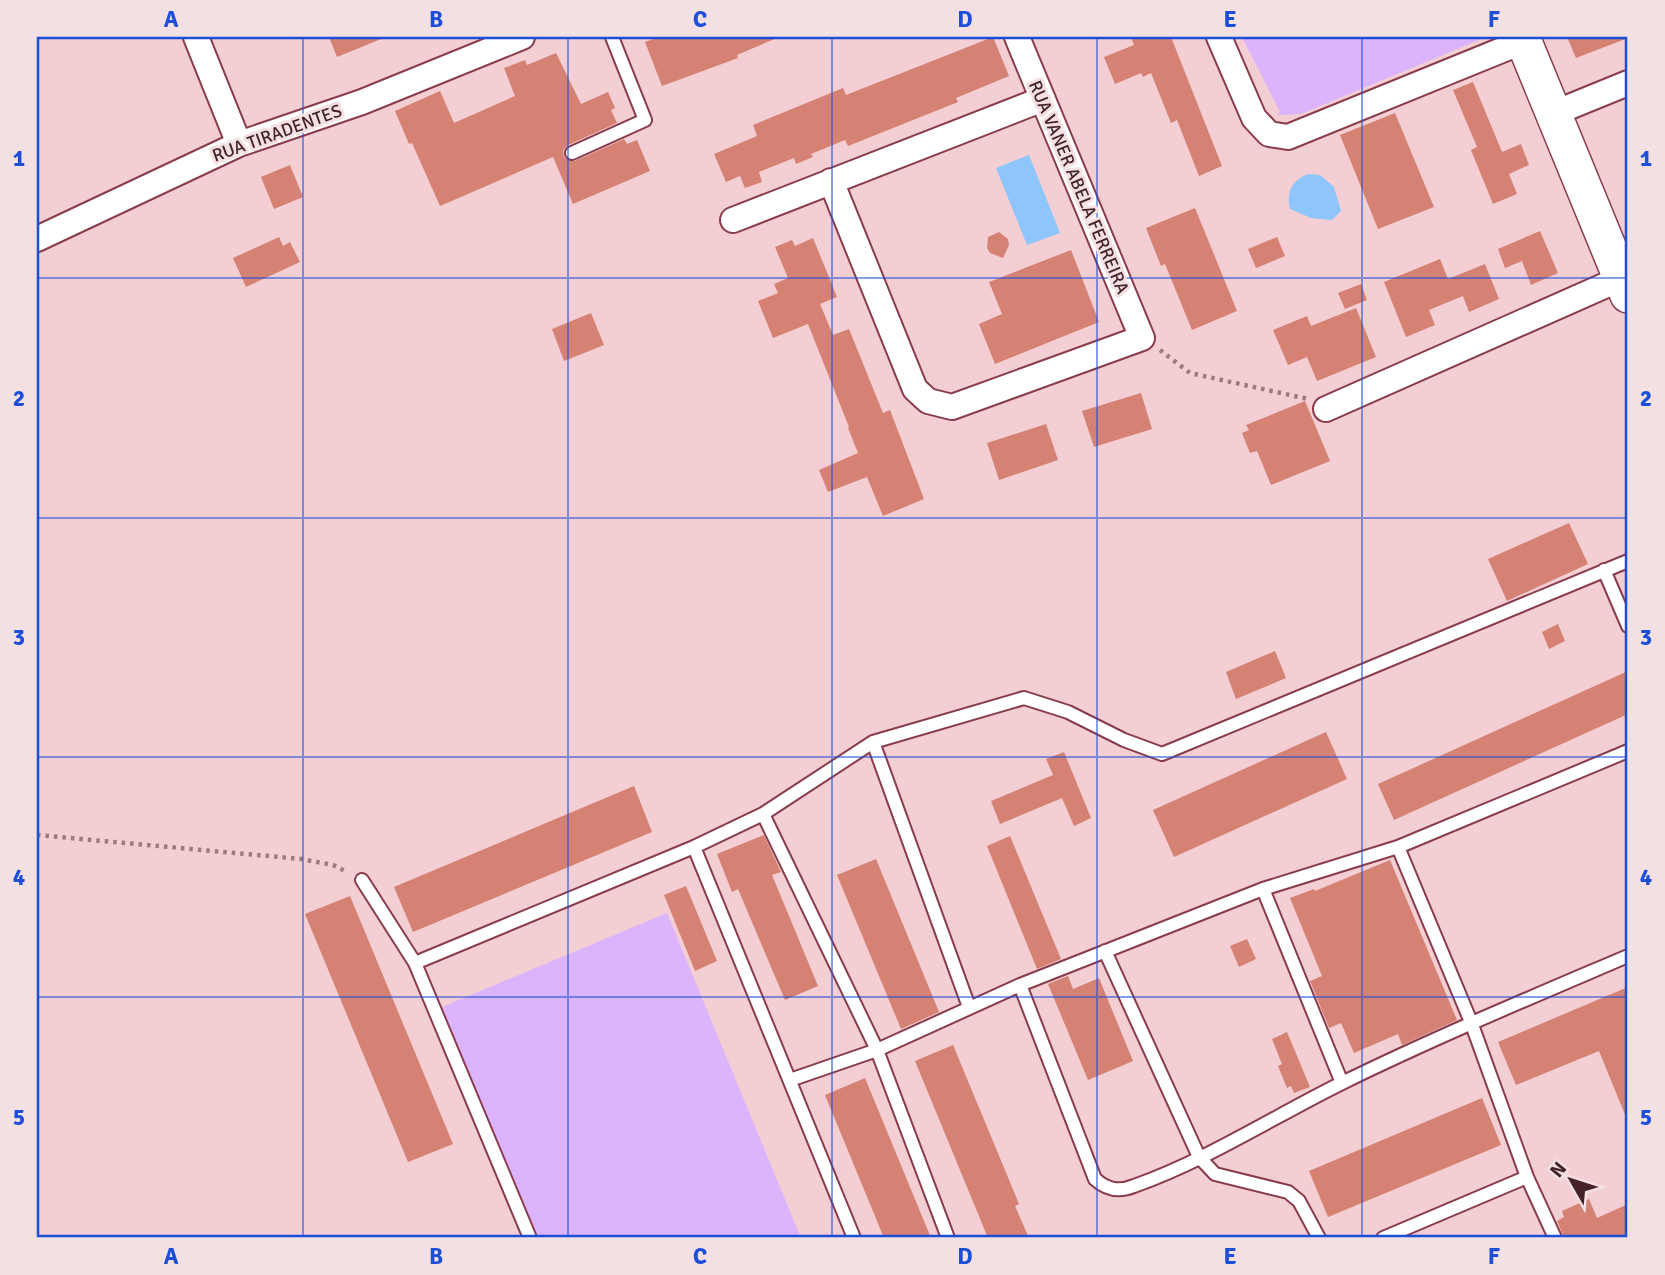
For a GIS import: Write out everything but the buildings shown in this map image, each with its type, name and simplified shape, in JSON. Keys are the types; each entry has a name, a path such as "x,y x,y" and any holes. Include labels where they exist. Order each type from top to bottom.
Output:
{"street":[{"path":"196,37 239,144"},
{"name":"RUA TIRADENTES","path":"37,239 239,144 362,102 522,37"},
{"name":"RUA VANER ABELA FERREIRA","path":"1017,37 1142,338"},
{"path":"1219,37 1254,118 1269,134 1288,137 1523,39 1625,287 1326,409"},
{"path":"1552,114 1628,83"},
{"path":"733,220 1042,99"},
{"path":"831,181 915,389 928,401 952,407 1142,338"}],"lane":[{"path":"572,153 645,120 612,37"},
{"path":"415,963 694,847 763,814 873,742 1024,698 1068,712 1124,740 1162,754 1628,561"},
{"path":"1604,570 1628,626"},
{"path":"873,742 968,1007"},
{"path":"790,1080 877,1050 1020,985 1263,889 1398,847 1628,751"},
{"path":"763,814 877,1050 948,1238"},
{"path":"694,847 854,1238"},
{"path":"1398,847 1471,1022 1527,1177 1555,1238"},
{"path":"362,880 415,963 530,1238"},
{"path":"1263,889 1342,1083"},
{"path":"1105,951 1199,1157 1215,1174 1289,1192 1299,1201 1319,1238"},
{"path":"1020,985 1095,1179 1101,1185 1118,1190 1132,1187 1199,1157 1342,1083 1471,1022 1628,956"},
{"path":"1382,1238 1527,1177"}],"path":[{"path":"1142,338 1190,373 1304,397 1326,409"},
{"path":"37,835 301,859 333,865 362,880"}],"shaded area":[{"path":"1242,37 1486,37 1301,114 1277,115 1280,112"},
{"path":"667,913 801,1238 537,1238 442,1007"}],"water":[{"path":"1029,155 1060,233 1027,245 996,168"},
{"path":"1308,174 1320,175 1334,187 1341,211 1332,220 1311,218 1290,209 1289,197 1294,183"}]}
